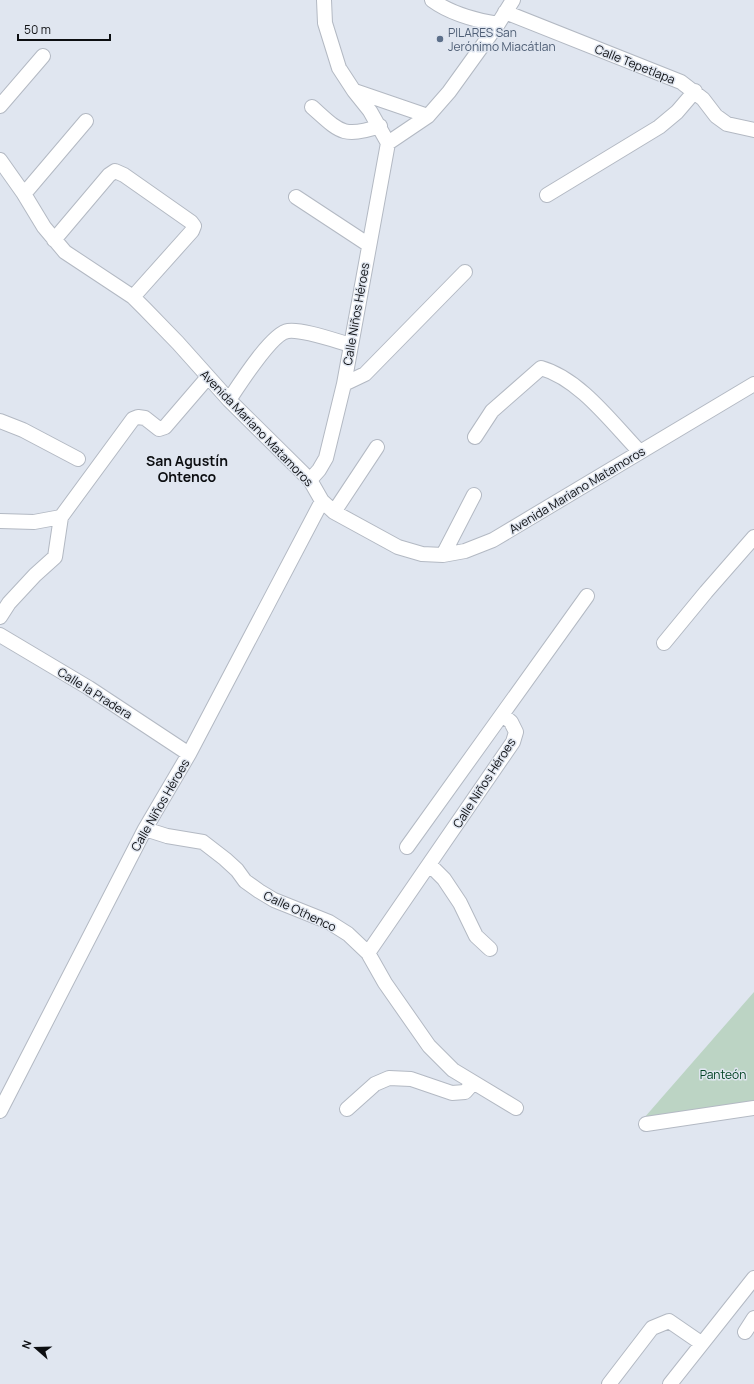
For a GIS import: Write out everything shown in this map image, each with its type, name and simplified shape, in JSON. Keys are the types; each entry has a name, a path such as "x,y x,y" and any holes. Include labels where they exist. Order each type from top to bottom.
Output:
{"street":[{"path":"324,0 325,23 332,50 339,68 380,126 388,144 428,116 449,92 505,12"},
{"name":"Calle Tepetlapa","path":"432,0 442,7 473,20 505,12 681,82 695,91 716,116 727,124 754,130"},
{"path":"0,106 43,56"},
{"path":"354,91 428,116"},
{"path":"548,194 659,127 677,112 695,91"},
{"path":"312,108 337,129 346,133 362,132 380,126"},
{"path":"24,194 86,121"},
{"name":"Calle Niños Héroes","path":"310,480 320,470 326,458 344,384 368,245 388,144"},
{"name":"Avenida Mariano Matamoros","path":"0,160 54,240 65,252 133,297 178,343 229,400 310,480 322,501 334,512 398,547 422,554 443,555 465,550 493,540 754,384"},
{"path":"54,240 118,173 191,222 194,226 192,231 133,297"},
{"path":"296,197 368,245"},
{"path":"344,384 366,374 465,272"},
{"path":"229,400 268,346 280,333 287,330 297,331 351,345"},
{"path":"475,438 492,411 541,368 554,371 574,384 640,452"},
{"path":"0,616 35,575 55,557 62,517 133,419 138,416 145,418 159,429 165,427 208,377"},
{"path":"0,421 23,430 78,459"},
{"path":"334,512 377,447"},
{"path":"443,555 474,496"},
{"name":"Calle Niños Héroes","path":"0,1111 145,829 189,754 322,501"},
{"path":"0,521 34,522 62,517"},
{"path":"664,643 754,537"},
{"path":"407,847 587,596"},
{"name":"Calle la Pradera","path":"0,634 89,688 189,754"},
{"name":"Calle Niños Héroes","path":"368,953 430,865 513,742 516,732 511,722 503,715"},
{"name":"Calle Othenco","path":"145,829 167,836 203,842 237,870 244,881 259,891 274,900 329,922 348,934 368,953 385,983 404,1007 428,1046 453,1070 516,1108"},
{"path":"430,865 444,879 460,903 476,936 490,949"},
{"path":"348,1109 374,1084 389,1078 411,1080 452,1093 465,1092 473,1083"},
{"path":"646,1124 754,1108"},
{"path":"670,1384 754,1278"},
{"path":"745,1332 754,1318"},
{"path":"609,1384 652,1328 669,1322 701,1343"}],"green space":[{"name":"Panteón","path":"754,992 754,1101 644,1118"}],"place":[{"name":"PILARES San Jerónimo Miacátlan","path":"440,39"}],"district":[{"name":"San Agustín Ohtenco","path":"187,468"}]}
